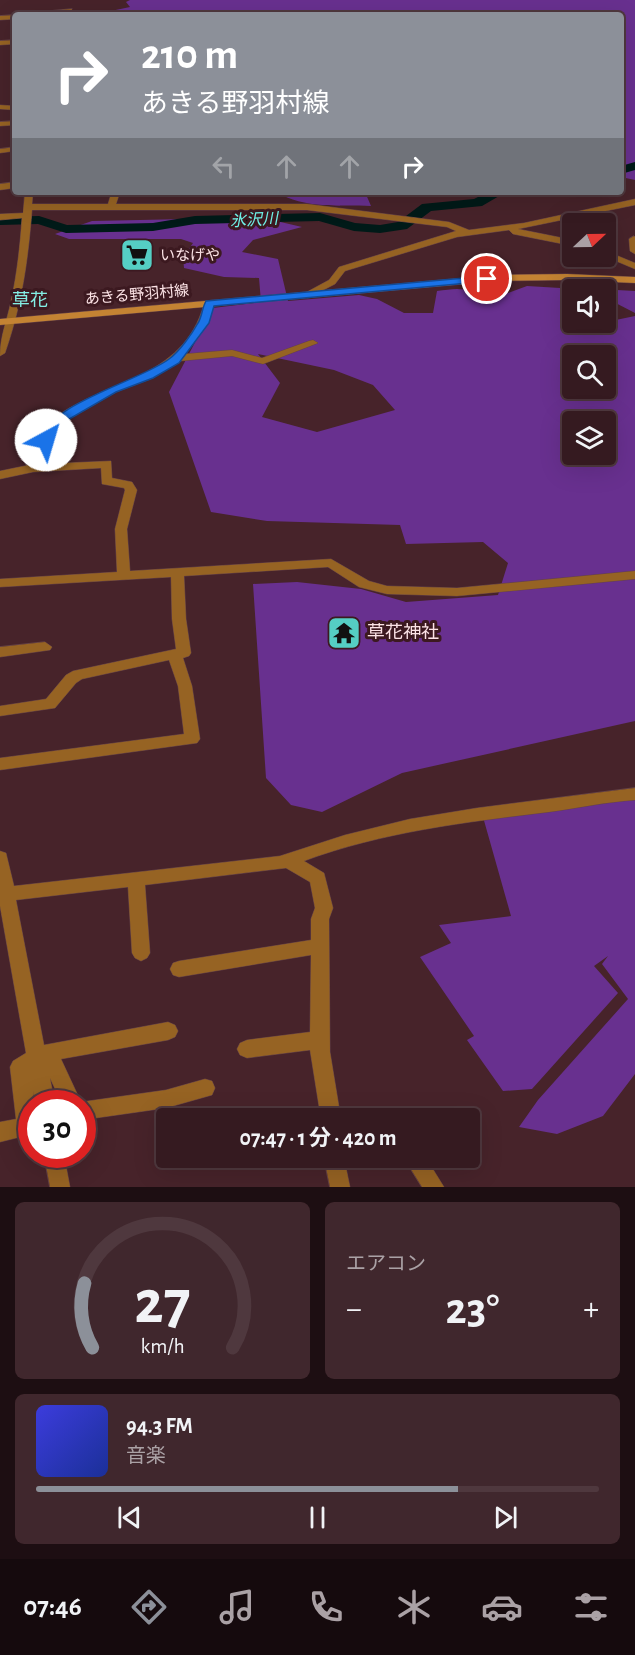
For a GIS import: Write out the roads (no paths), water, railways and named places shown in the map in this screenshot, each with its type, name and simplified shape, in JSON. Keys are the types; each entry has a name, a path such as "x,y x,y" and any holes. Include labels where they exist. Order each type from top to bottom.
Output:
{"main road":[{"name":"あきる野羽村線","path":"6,321 509,278 577,277 635,280"}],"street":[{"path":"67,0 72,12"},
{"path":"0,353 6,321 26,251 29,195"},
{"path":"111,207 115,195"},
{"path":"309,295 332,282 339,272 347,267 466,232 502,228 635,202"},
{"path":"0,217 111,207 307,207 449,225 466,232"},
{"path":"502,228 562,241"},
{"path":"634,239 635,251"},
{"path":"616,258 635,266"},
{"path":"33,468 45,449 51,426 112,390 149,376 178,358 204,323 209,304"},
{"path":"178,358 232,354 263,361 313,343"},
{"path":"0,475 33,468 106,465 106,481 128,485 131,490 121,529 124,575"},
{"path":"0,584 331,563 364,584 377,588 457,591 635,575"},
{"path":"0,711 50,704 71,679 78,675 184,653 179,619 177,572"},
{"path":"0,652 45,647"},
{"path":"0,765 192,739 185,686 174,654"},
{"path":"3,894 287,860 375,834 435,821 495,810 635,794"},
{"path":"0,858 3,894 42,1090"},
{"path":"287,860 318,878 324,908 320,919 320,1040 329,1108"},
{"path":"136,879 141,953"},
{"path":"179,969 320,946"},
{"path":"0,1132 27,1126 20,1067 42,1054 168,1032"},
{"path":"247,1049 320,1040"},
{"path":"36,1059 52,1061 65,1090"},
{"path":"96,1109 166,1099 205,1088"},
{"path":"56,1168 60,1187"},
{"path":"336,1168 340,1187"},
{"path":"421,1168 434,1187"}],"waterway":[{"name":"氷沢川","path":"624,169 635,166"},
{"name":"氷沢川","path":"0,221 39,220 66,229 153,227 195,220 320,217 354,227 380,229 402,226 427,207 477,203 493,195"}],"place":[{"name":"いなげや","path":"137,255"},
{"name":"草花神社","path":"344,633"}],"district":[{"name":"草花","path":"30,301"}]}
